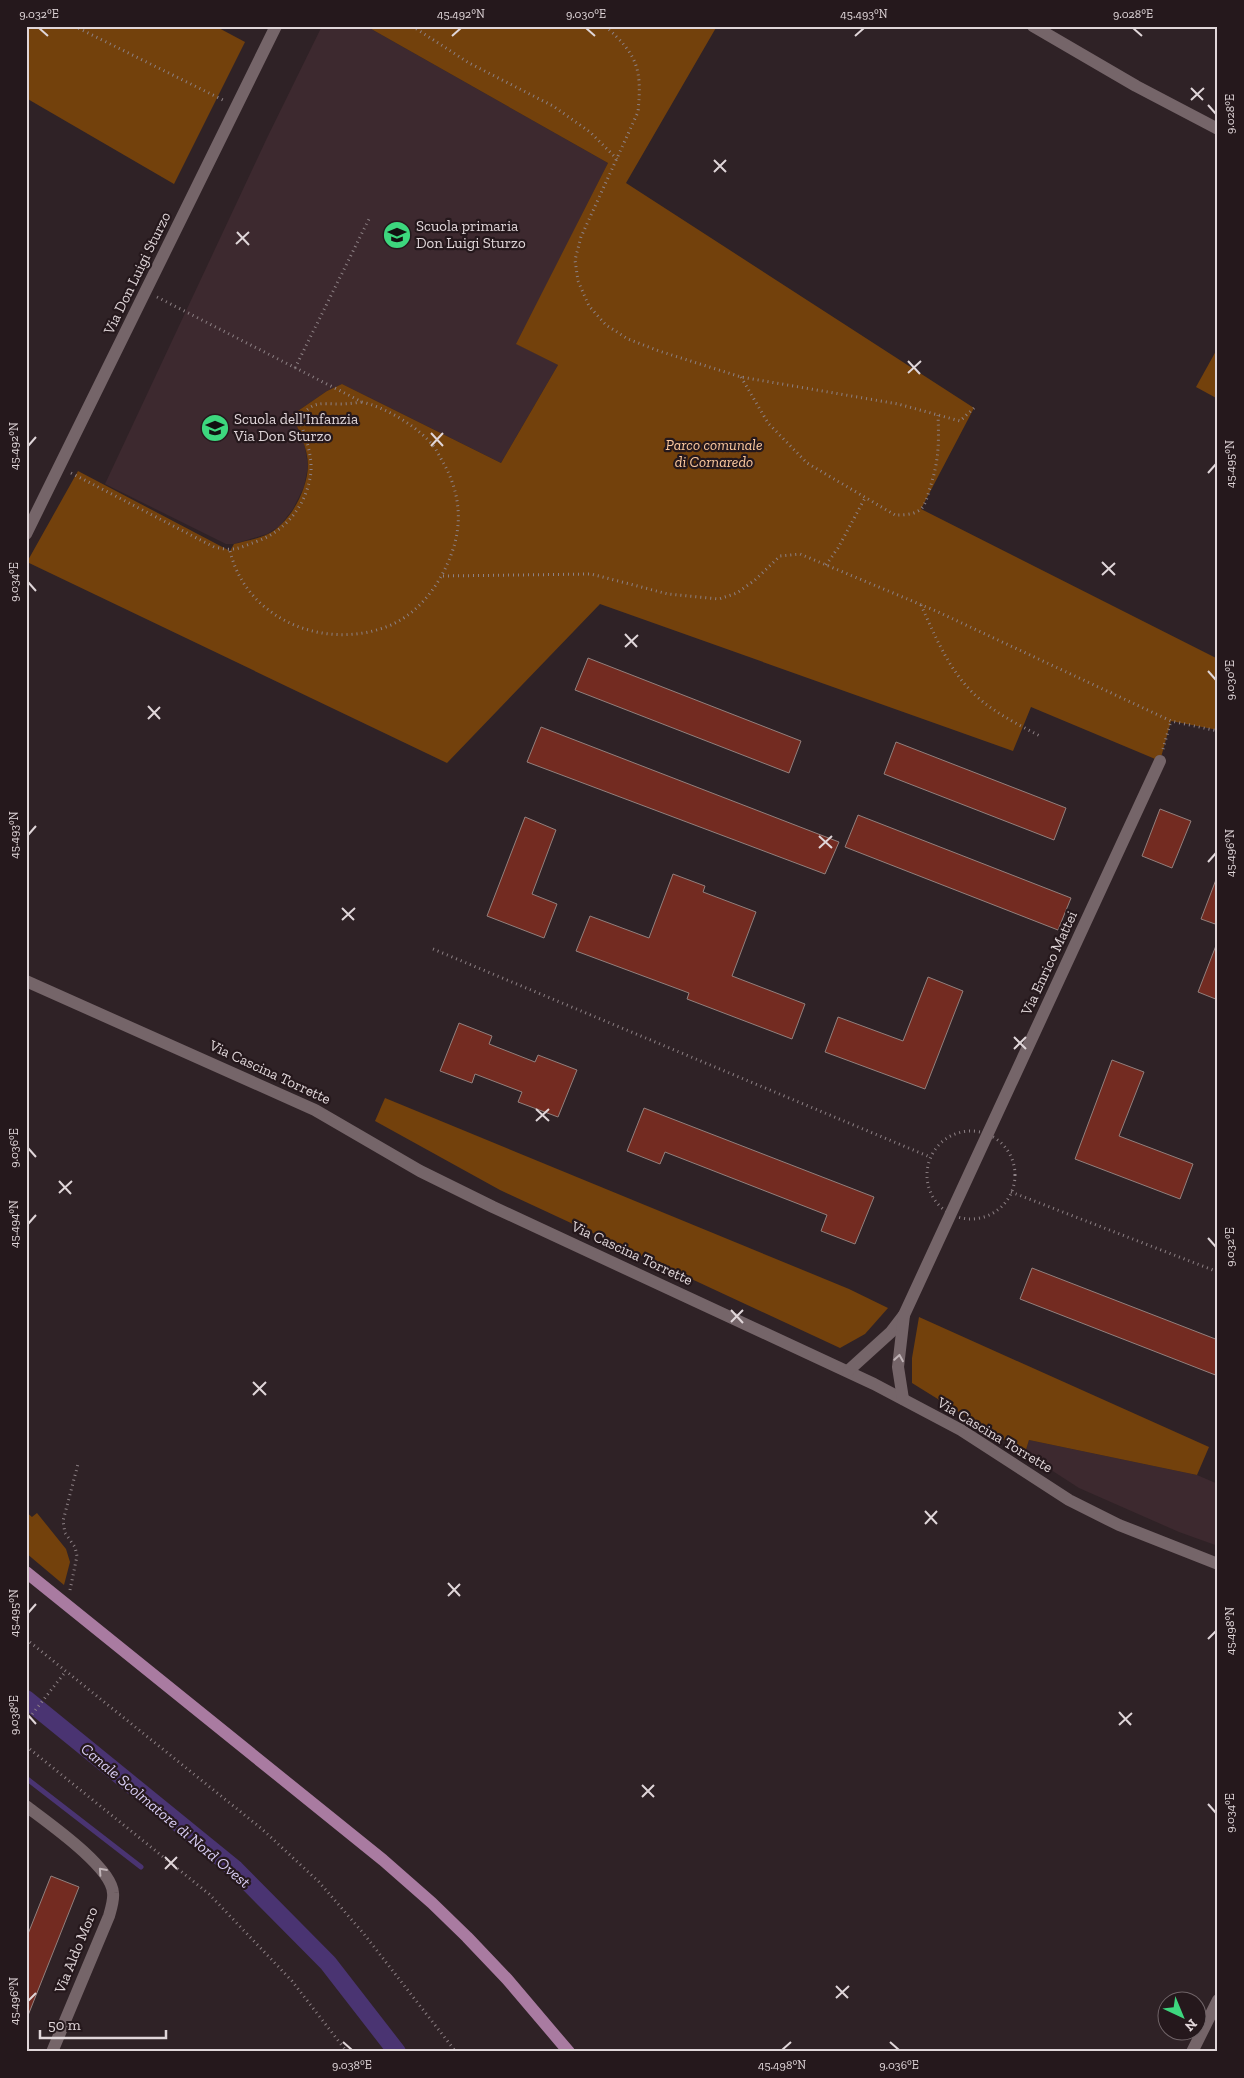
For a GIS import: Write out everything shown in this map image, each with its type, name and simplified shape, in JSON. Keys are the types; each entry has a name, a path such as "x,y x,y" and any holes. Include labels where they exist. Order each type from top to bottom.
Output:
{"main road":[{"path":"26,1572 383,1860 432,1903 507,1980 568,2052"}],"street":[{"name":"Via Don Luigi Sturzo","path":"26,534 276,26"},
{"path":"1033,26 1136,86 1218,129"},
{"name":"Via Enrico Mattei","path":"848,1371 891,1332 904,1315 1160,761"},
{"name":"Via Cascina Torrette","path":"26,981 306,1106 420,1171 493,1207 848,1371 961,1430 1069,1500 1119,1525 1218,1564"},
{"name":"Via Enrico Mattei","path":"903,1400 898,1367 904,1315"},
{"name":"Via Aldo Moro","path":"26,1806 85,1853 108,1876 114,1893 110,1916 52,2052"},
{"path":"1192,2052 1218,2000"}],"path":[{"path":"74,26 237,107"},
{"path":"412,26 469,64 553,106 590,132 618,159"},
{"path":"605,26 623,42 632,55 638,71 640,91 638,112 581,237 575,260 578,281 589,306 606,325 628,339 659,351 741,377 898,404 960,421 974,408"},
{"path":"295,368 369,219"},
{"path":"146,291 362,402 389,413 416,430 434,447 449,473 457,498 460,522 456,544 443,576 434,590 416,608 392,625 365,632 338,635 312,632 290,624 270,612 241,580 234,566 230,551"},
{"path":"741,377 768,423 806,463 895,515 909,514 920,509 926,499 938,465 940,447 938,415"},
{"path":"59,467 214,547 230,551 270,536 281,529 300,504 307,489 311,470 310,454 299,419 302,414 310,406 317,403 343,404 362,402"},
{"path":"826,565 838,548 865,498"},
{"path":"443,576 591,574 668,594 719,599 737,593 755,580 780,556 800,554 920,604 1171,721 1218,731"},
{"path":"920,604 939,646 958,676 974,694 1002,716 1040,736"},
{"path":"1160,761 1171,721"},
{"path":"433,949 930,1157"},
{"path":"1012,1192 1218,1272"},
{"path":"66,1605 77,1556 75,1547 65,1533 63,1522 78,1464"},
{"path":"26,1639 262,1829 319,1882 364,1934 456,2052"},
{"path":"26,1722 66,1671"},
{"path":"26,1746 209,1894 292,1981 347,2052"}],"shaded area":[{"name":"Scuola primaria Don Luigi Sturzo","path":"322,26 366,26 608,163 517,344 558,365 501,463 342,384 327,391 292,415 304,441 308,466 304,487 293,509 280,526 267,534 234,544 226,544 105,484 267,138"},
{"path":"1029,1440 1197,1475 1218,1484 1218,1546 1179,1532 1079,1488 1025,1453"}],"green space":[{"path":"26,26 215,26 245,42 174,184 26,98"},
{"name":"Parco comunale di Cornaredo","path":"366,26 717,26 626,183 974,408 921,509 1218,659 1218,730 1171,721 1160,761 1031,707 1013,751 600,604 447,763 27,562 78,471 230,551 234,544 268,534 276,529 290,514 301,496 307,476 308,466 303,440 292,415 327,391 342,384 501,463 558,365 516,344 608,163"},
{"path":"1216,351 1218,351 1218,399 1196,387"},
{"path":"385,1098 849,1289 888,1308 865,1334 840,1348 500,1190 375,1121"},
{"path":"919,1317 1209,1447 1197,1475 1029,1440 1025,1453 912,1383 912,1358"},
{"path":"26,1512 32,1517 37,1513 66,1549 70,1562 64,1585 26,1553"}],"building":[{"path":"588,658 801,741 789,773 575,690"},
{"path":"541,727 839,842 825,874 527,762"},
{"path":"896,742 1066,808 1054,840 884,774"},
{"path":"1160,809 1191,821 1172,868 1142,856"},
{"path":"858,815 1071,898 1058,930 845,847"},
{"path":"525,817 556,830 532,894 557,904 544,938 487,916"},
{"path":"673,874 705,886 703,892 756,912 732,976 805,1004 792,1039 687,999 689,993 576,951 590,916 649,938"},
{"path":"1218,877 1218,925 1201,919"},
{"path":"1218,943 1218,1000 1198,992"},
{"path":"928,977 963,991 925,1089 825,1052 838,1017 903,1041"},
{"path":"459,1023 492,1036 489,1044 535,1062 538,1055 577,1070 558,1117 518,1102 522,1092 475,1074 472,1083 440,1071"},
{"path":"1112,1060 1144,1072 1119,1136 1193,1164 1180,1199 1075,1159"},
{"path":"644,1108 874,1197 855,1244 821,1231 827,1215 665,1152 660,1164 627,1151"},
{"path":"1032,1268 1218,1340 1218,1376 1020,1299"},
{"path":"51,1876 79,1887 27,2018 26,1939"}],"waterway":[{"name":"Canale Scolmatore di Nord Ovest","path":"26,1699 235,1869 328,1963 397,2052"},
{"path":"26,1778 141,1867"}],"place":[{"name":"Scuola primaria Don Luigi Sturzo","path":"397,235"},
{"name":"Scuola dell'Infanzia Via Don Sturzo","path":"215,428"}]}
